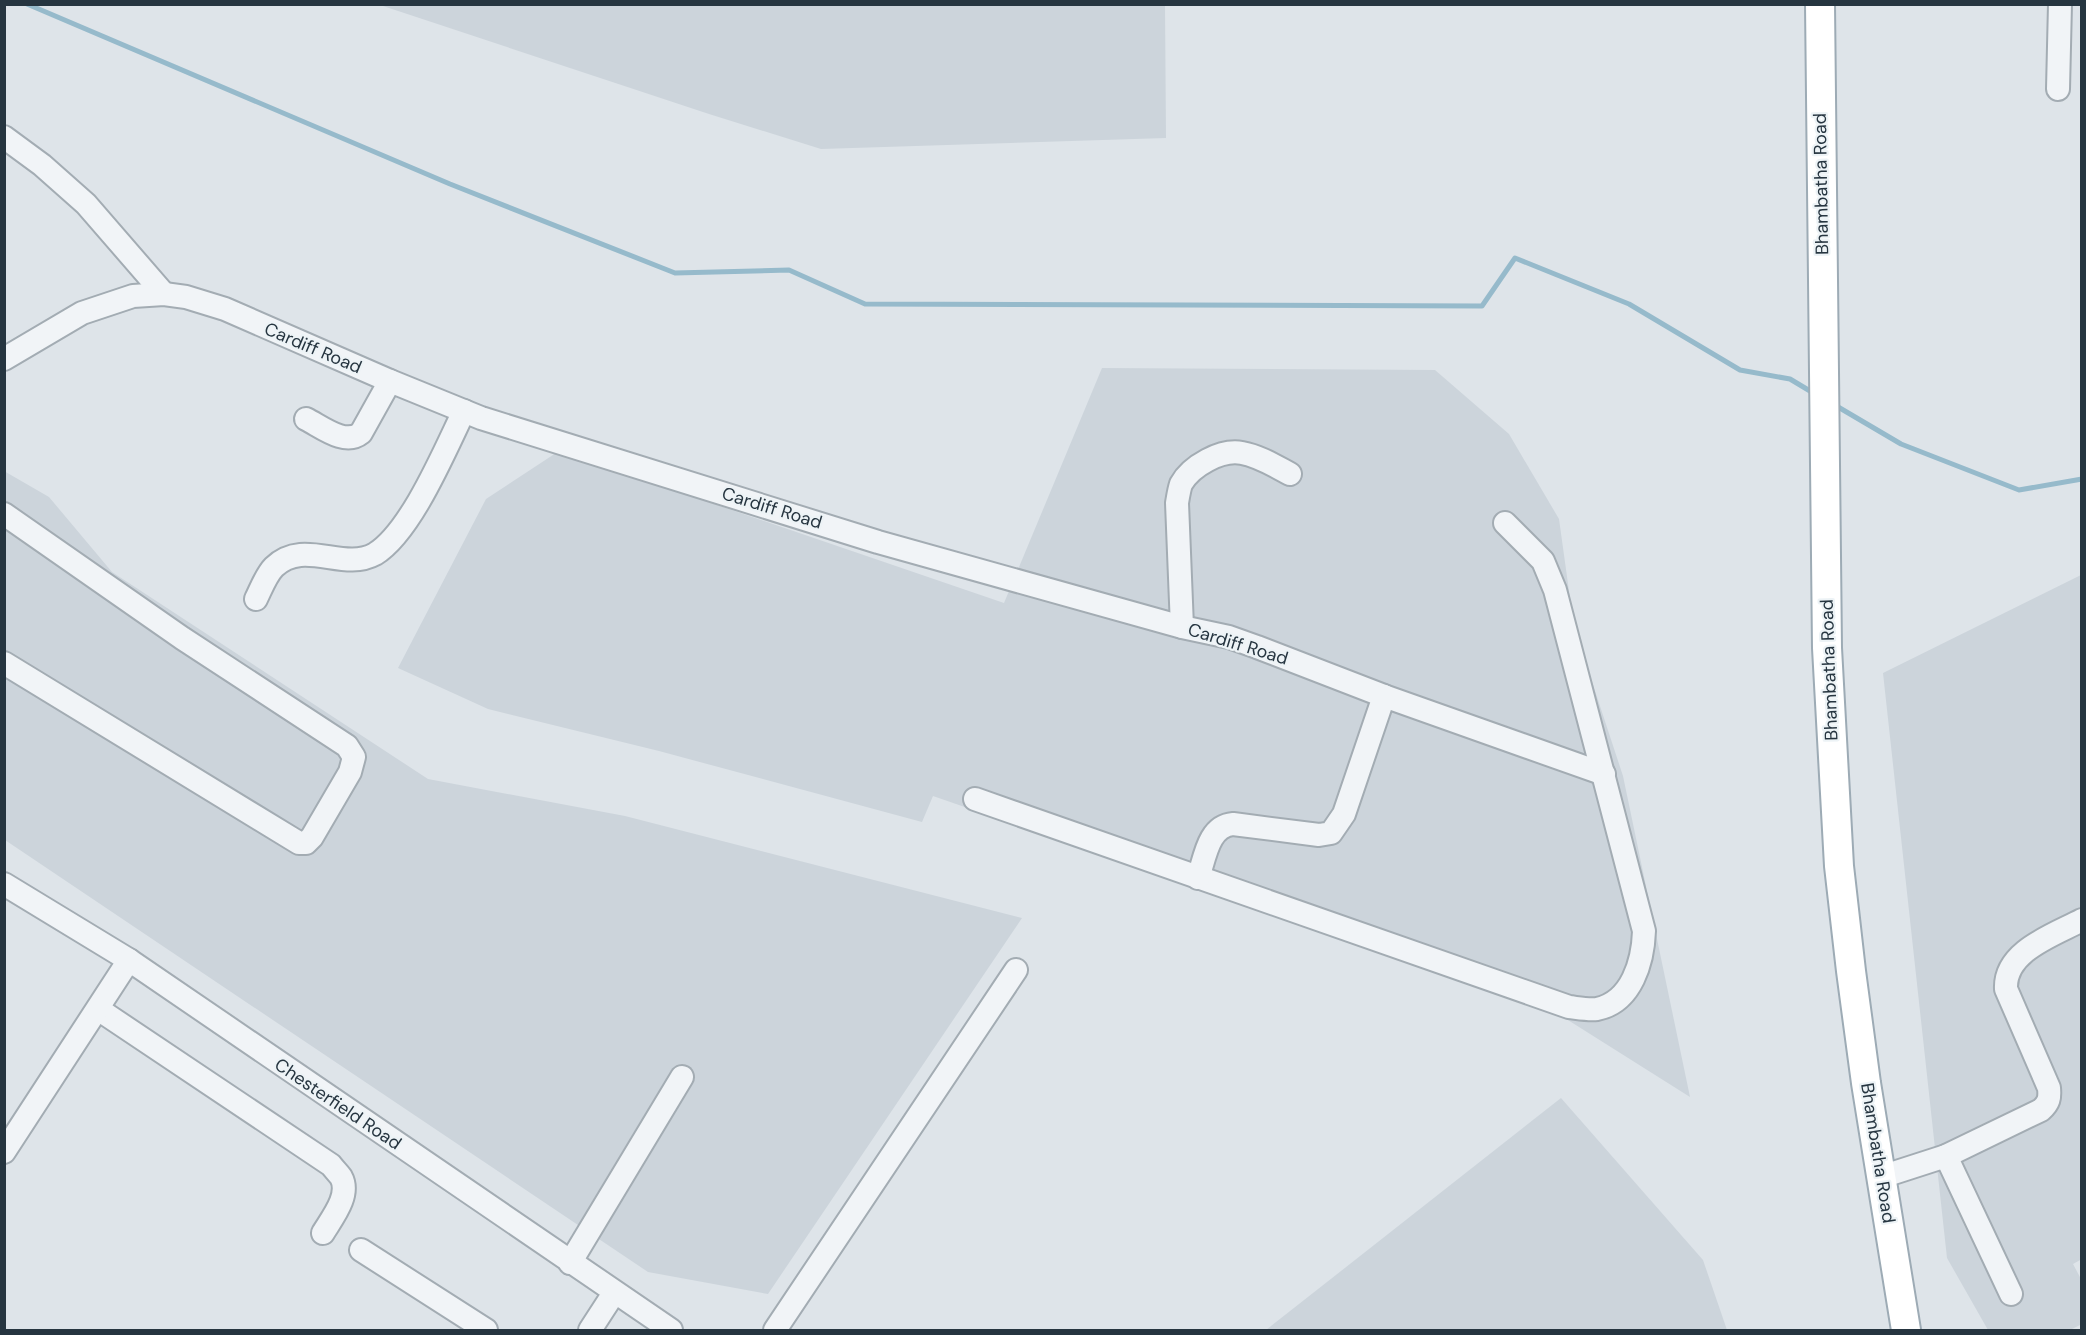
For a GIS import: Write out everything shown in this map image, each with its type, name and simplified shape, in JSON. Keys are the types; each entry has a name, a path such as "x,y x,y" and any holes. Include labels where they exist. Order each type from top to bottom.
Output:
{"main road":[{"path":"1808,4 1820,64"},
{"name":"Bhambatha Road","path":"1820,4 1827,648 1839,866 1852,982 1906,1330"}],"street":[{"path":"2058,89 2060,4"},
{"path":"4,137 42,165 86,204 164,294"},
{"name":"Cardiff Road","path":"4,359 82,313 133,296 164,294 186,297 225,309 464,411 878,542 1182,627 1229,637 1384,696 1604,774"},
{"path":"306,419 346,439 354,438 361,434 390,381"},
{"path":"256,599 273,568 286,558 301,554 316,554 354,559 366,558 377,552 410,514 429,484 464,411"},
{"path":"1182,627 1177,503 1182,484 1194,469 1204,462 1222,454 1236,452 1260,458 1290,474"},
{"path":"4,514 182,638 340,741 352,752 353,764 312,837 306,843 298,843 4,663"},
{"path":"975,798 1198,878 1569,1006 1596,1009 1616,1000 1628,987 1642,960 1644,931 1550,573 1535,552 1505,523"},
{"path":"1198,878 1210,840 1219,828 1224,826 1233,824 1319,835 1331,833 1344,814 1384,696"},
{"name":"Chesterfield Road","path":"4,884 129,960 671,1330"},
{"path":"1881,1177 1946,1156 2041,1110 2049,1101 2049,1088 2006,989 2007,975 2011,966 2026,950 2082,920"},
{"path":"4,1152 129,960"},
{"path":"775,1330 1016,970"},
{"path":"98,1009 331,1166 342,1178 343,1189 341,1201 323,1233"},
{"path":"570,1263 682,1077"},
{"path":"1946,1156 2011,1294"},
{"path":"361,1250 486,1330"},
{"path":"590,1330 614,1293"}],"shaded area":[{"path":"380,5 1165,5 1166,138 821,149"},
{"path":"1102,368 1435,370 1509,434 1559,519 1574,627 1623,776 1690,1097 1552,1010 933,796 922,822 659,751 488,709 398,668 486,499 559,451 1004,603"},
{"path":"4,471 49,497 112,572 428,779 625,816 1022,918 768,1294 648,1272 5,840"},
{"path":"2081,575 2082,1259 2073,1264 2081,1279 2082,1324 2070,1330 1988,1330 1947,1258 1883,673"},
{"path":"1561,1098 1703,1260 1727,1330 1266,1330"}],"waterway":[{"path":"27,4 450,184 675,273 789,270 865,304 1482,306 1515,258 1629,304 1740,370 1790,379 1815,394"},
{"path":"1833,404 1901,444 2019,490 2082,479"}]}
